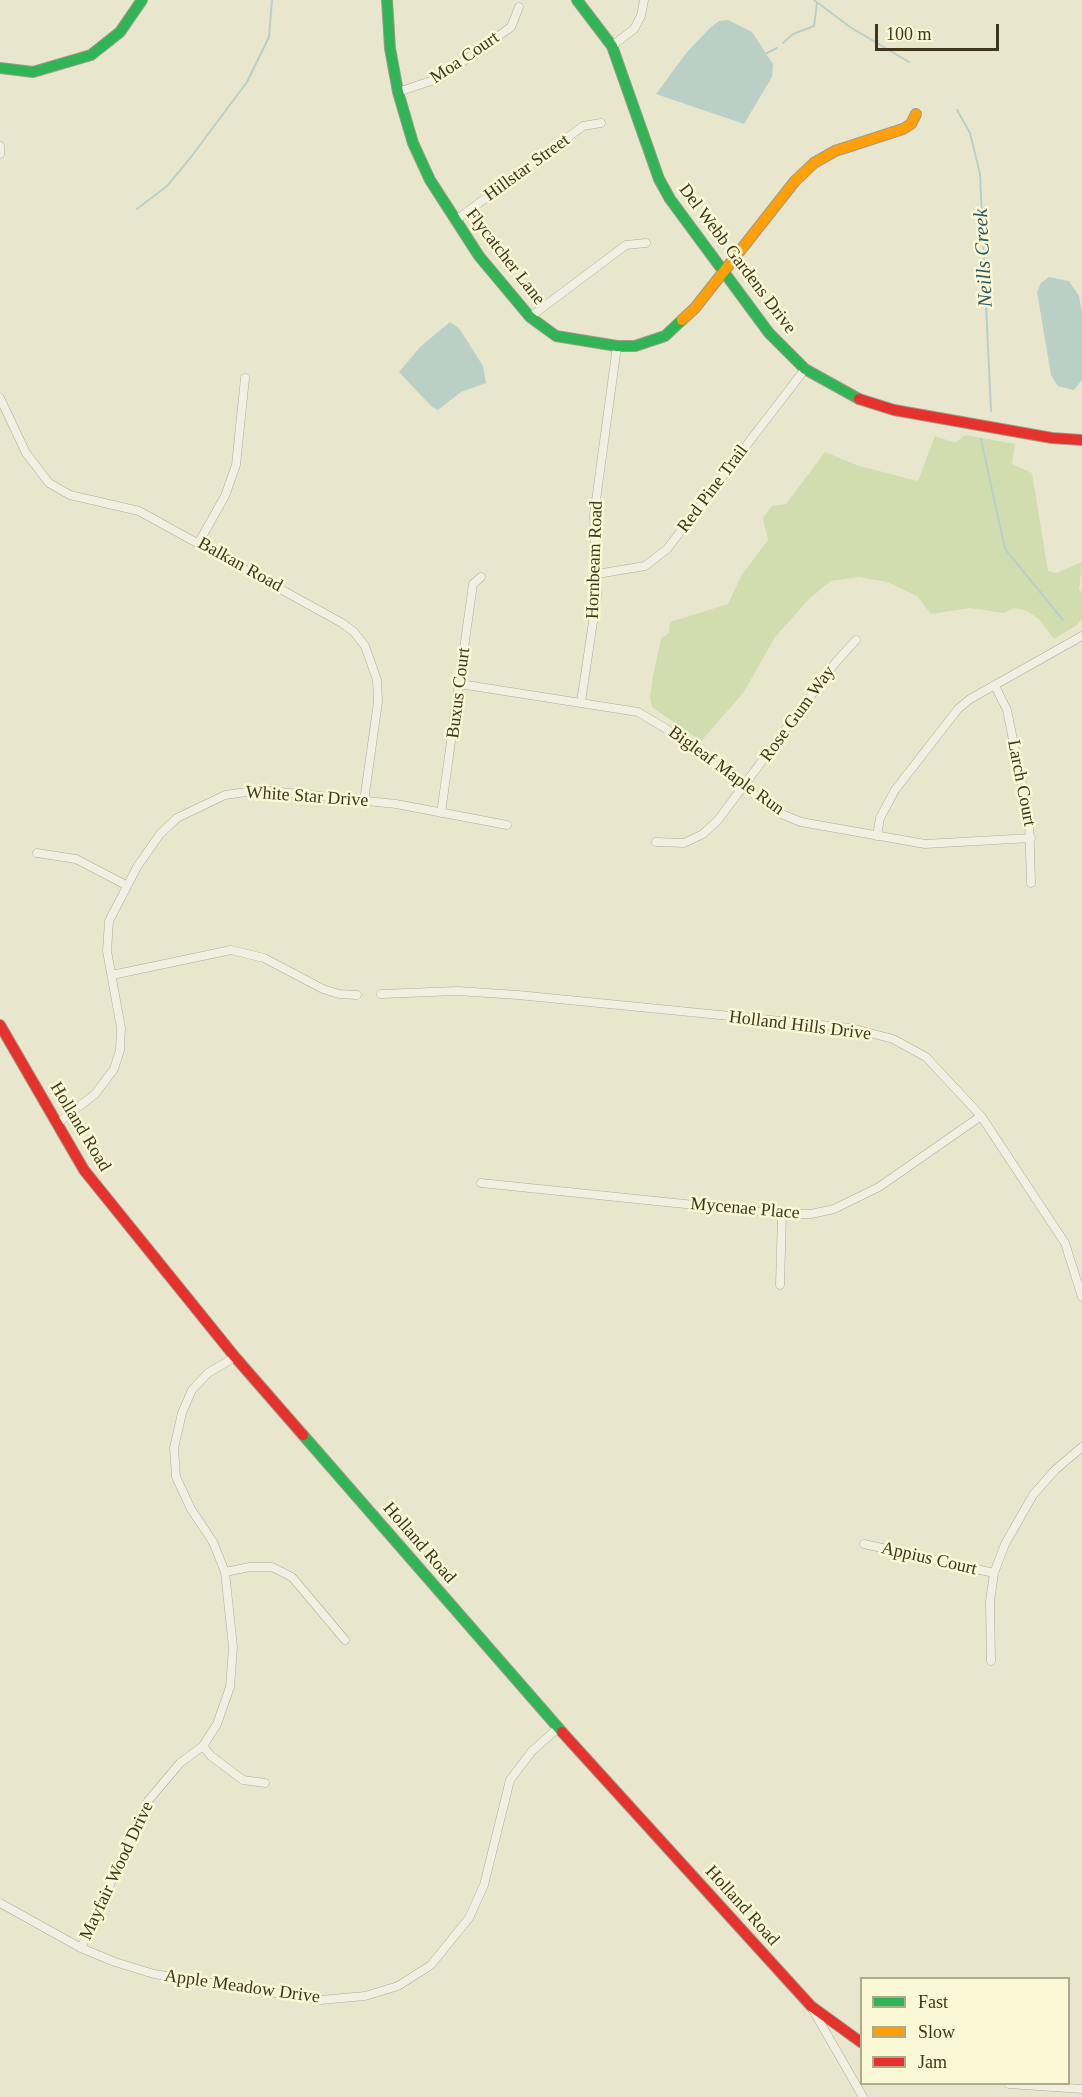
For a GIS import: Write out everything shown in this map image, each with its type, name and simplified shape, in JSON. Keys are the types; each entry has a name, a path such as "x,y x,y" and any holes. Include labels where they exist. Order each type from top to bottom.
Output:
{"street":[{"path":"0,68 33,72 47,70 92,55 120,32 142,0"},
{"name":"Flycatcher Lane","path":"387,0 390,48 398,92 417,152 430,180 479,256 530,317 542,328 556,336 617,346 651,342 665,336 695,308 795,181 814,163 835,151 903,129 911,124 916,114"},
{"name":"Del Webb Gardens Drive","path":"577,0 612,46 659,179 670,199 770,333 805,369 862,401 894,410 1052,438 1082,440"},
{"path":"612,46 634,29 641,16 644,0"},
{"name":"Moa Court","path":"398,92 440,78 511,27 519,7"},
{"name":"Hillstar Street","path":"456,220 583,126 601,123"},
{"path":"0,146 0,154"},
{"path":"530,317 626,245 646,243"},
{"name":"Hornbeam Road","path":"581,702 597,595 594,515 617,346"},
{"name":"Red Pine Trail","path":"597,574 645,566 667,549 805,369"},
{"path":"199,542 225,496 236,465 245,378"},
{"name":"Balkan Road","path":"0,398 26,453 49,483 70,495 139,511 199,542 342,623 365,646 377,680 378,702 364,801"},
{"name":"Buxus Court","path":"441,813 473,584 481,577"},
{"path":"877,836 885,804 947,720 970,699 1082,636"},
{"name":"Rose Gum Way","path":"656,842 684,843 703,834 718,820 745,787 836,662 856,640"},
{"name":"Bigleaf Maple Run","path":"460,684 625,708 649,717 779,813 801,822 940,845 1031,838"},
{"name":"Larch Court","path":"995,686 1007,710 1031,838 1031,883"},
{"name":"White Star Drive","path":"58,1123 96,1094 110,1078 118,1059 122,1028 107,935 109,921 126,885 160,834 177,818 225,795 261,789 364,801 507,825"},
{"path":"37,853 76,859 96,867 126,885"},
{"path":"112,975 231,950 264,958 339,994 357,995"},
{"name":"Holland Hills Drive","path":"381,994 457,992 518,995 850,1029 893,1039 926,1057 981,1116 1065,1243 1082,1297"},
{"name":"Holland Road","path":"0,1025 84,1170 235,1357 558,1728 811,2006 860,2042"},
{"name":"Mycenae Place","path":"481,1183 782,1214 811,1214 834,1209 879,1187 981,1116"},
{"path":"780,1285 782,1214"},
{"name":"Mayfair Wood Drive","path":"81,1948 148,1801 180,1763 203,1746 217,1724 230,1687 233,1647 225,1572 213,1542 191,1509 176,1478 174,1448 182,1413 192,1390 208,1373 235,1357"},
{"path":"992,1661 989,1630 994,1574 1005,1544 1022,1510 1055,1470 1082,1447"},
{"name":"Appius Court","path":"864,1544 994,1574"},
{"path":"225,1572 250,1567 272,1567 292,1577 345,1640"},
{"name":"Apple Meadow Drive","path":"0,1903 81,1948 154,1974 320,2000 366,1996 398,1986 431,1965 470,1918 484,1885 510,1779 532,1751 558,1728"},
{"path":"203,1746 211,1756 243,1780 265,1783"},
{"path":"811,2006 863,2097"},
{"path":"1021,2085 1082,2090"}],"green space":[{"path":"965,435 1015,444 1012,464 1032,473 1048,571 1056,573 1082,562 1079,590 1082,592 1082,619 1077,625 1054,639 1040,620 1027,611 1014,608 1004,613 970,608 931,614 917,596 887,582 859,577 831,581 810,598 775,637 744,692 701,741 652,707 650,698 653,676 661,639 669,633 670,622 728,604 741,576 768,540 763,518 772,506 786,504 825,452 859,466 918,481 935,436 955,443"}],"shaded area":[{"path":"728,20 752,32 773,64 772,77 744,124 656,94 687,52 711,27 719,21"},
{"path":"1049,277 1069,281 1079,296 1082,312 1082,380 1074,390 1058,386 1051,375 1037,292 1041,283"},
{"path":"450,322 459,328 483,366 486,383 461,392 438,410 432,407 399,372 421,346"}],"waterway":[{"path":"137,209 167,186 247,82 269,37 272,0"},
{"name":"Neills Creek","path":"814,0 850,27 909,62"},
{"path":"783,43 793,34 814,26 817,3"},
{"path":"765,54 777,48"},
{"name":"Neills Creek","path":"957,110 970,133 980,174 991,411"},
{"name":"Neills Creek","path":"981,439 1005,549 1063,620"}],"traffic: fast":[{"path":"0,68 33,72 91,55 120,32 142,0"},
{"path":"387,0 390,48 398,92 413,143 430,180 479,256 530,317 556,336 617,346 635,346 665,336 682,320"},
{"path":"577,0 612,46 659,179 670,199 769,333 805,369 859,399"},
{"path":"303,1435 562,1732"}],"traffic: slow":[{"path":"682,320 695,308 795,181 814,163 835,151 903,129 911,124 916,114"}],"traffic: jam":[{"path":"859,399 894,410 1052,438 1082,440"},
{"path":"0,1025 84,1170 235,1357 303,1435"},
{"path":"562,1732 811,2006 860,2042"}]}
